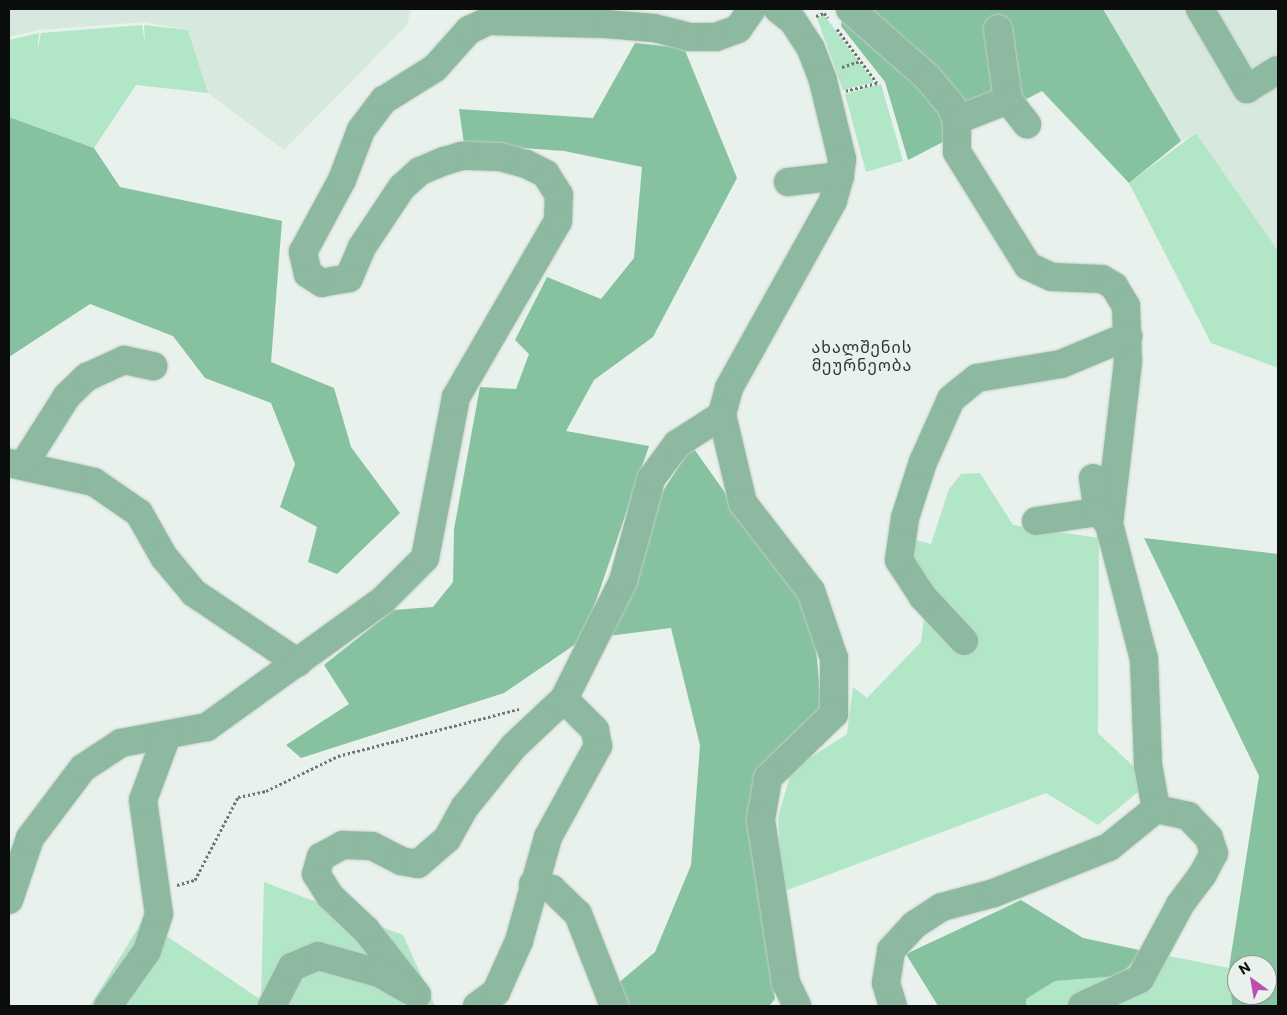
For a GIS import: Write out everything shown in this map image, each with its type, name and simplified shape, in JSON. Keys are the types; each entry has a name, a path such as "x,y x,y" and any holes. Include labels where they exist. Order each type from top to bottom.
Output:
{"street":[{"path":"9,900 30,838 83,768 121,743 207,727 383,600 425,558 456,397 545,246 560,207 552,183 536,168 500,157 462,156 444,161 420,172 402,187 362,247 349,278 322,283 308,274 303,252 342,180 361,130 384,100 435,68 469,30 488,21 606,24 654,28 689,37 716,37 738,29 752,9"},
{"path":"778,9 802,35 820,73 842,159 840,176 833,200 729,388 722,415 743,503 811,591 834,658 834,714 768,778 761,820 787,998"},
{"path":"850,9 927,77 957,120 957,152 1028,266 1052,277 1102,279 1114,286 1126,306 1128,336 1103,518"},
{"path":"1200,9 1247,89 1278,70"},
{"path":"998,29 1008,100 1027,124"},
{"path":"957,120 1008,100"},
{"path":"788,182 840,176"},
{"path":"964,641 923,596 899,560 905,518 923,462 951,399 977,378 1062,364 1128,336"},
{"path":"153,366 124,360 87,377 67,396 16,463 94,482 139,513 164,557 194,593 298,663"},
{"path":"423,1001 366,930 330,896 316,874 322,857 343,845 372,846 401,861 418,864 447,839 465,807 513,747 564,699 623,582 651,479 677,444 722,415"},
{"path":"1093,478 1144,659 1148,765 1156,809"},
{"path":"1036,521 1103,518"},
{"path":"477,1006 496,992 519,940 533,884 548,837 598,746 595,730 564,699"},
{"path":"108,1006 147,951 159,914 143,800 167,735"},
{"path":"893,1006 886,983 892,950 914,925 942,907 994,893 1109,848 1156,809"},
{"path":"1082,1006 1140,979 1214,853 1209,838 1188,816 1156,809"},
{"path":"533,884 552,889 578,914 614,1006"},
{"path":"272,1006 292,966 318,956 379,973 423,1001"}],"path":[{"path":"814,17 824,13 877,83 840,93"},
{"path":"835,69 860,62"},
{"path":"156,891 195,880 238,797 266,791 338,756 526,708"}],"shaded area":[{"path":"9,9 411,9 407,25 284,150 208,93 188,30 144,22 38,30 9,37"},
{"path":"1103,9 1278,9 1278,251 1196,133 1181,141"}],"green space":[{"path":"843,9 1103,9 1181,141 1129,183 1042,91 908,160 885,82 841,26"},
{"path":"824,15 874,82 843,90 817,18"},
{"path":"142,25 145,43 144,25 188,30 208,93 136,85 94,148 9,117 9,40 39,33 37,53 41,33"},
{"path":"635,43 684,48 737,178 653,337 594,380 566,431 649,446 583,639 504,693 301,758 286,745 349,704 324,665 393,610 433,607 453,582 454,529 480,387 516,389 529,354 515,340 547,277 601,299 634,258 642,167 564,151 464,144 459,109 593,118"},
{"path":"881,84 903,161 866,172 845,94"},
{"path":"9,117 94,148 120,187 282,221 271,362 334,388 351,447 400,513 337,574 308,562 317,527 280,507 295,464 271,403 205,378 173,336 90,304 9,357"},
{"path":"1196,133 1278,251 1278,368 1211,343 1129,183"},
{"path":"692,446 813,617 822,713 769,765 752,841 775,999 769,1006 627,1006 616,985 655,952 691,865 700,745 671,628 608,636 661,494"},
{"path":"980,473 1013,525 1099,538 1098,733 1150,782 1098,825 1046,793 782,892 778,817 792,769 847,734 853,687 867,698 921,642 929,579 899,536 931,544 949,489 961,474"},
{"path":"1144,538 1278,554 1278,1006 1232,1006 1277,1005 1277,955 1231,955 1259,776"},
{"path":"264,882 403,935 435,1006 90,1006 143,920 261,1000"},
{"path":"1021,900 1083,938 1144,951 1119,976 1055,981 1026,999 1026,1006 938,1006 906,954"},
{"path":"1144,951 1227,968 1227,1005 1232,1006 1026,1006 1026,999 1055,981 1119,976"}],"district":[{"name":"ახალშენის მეურნეობა","path":"862,356"}]}
